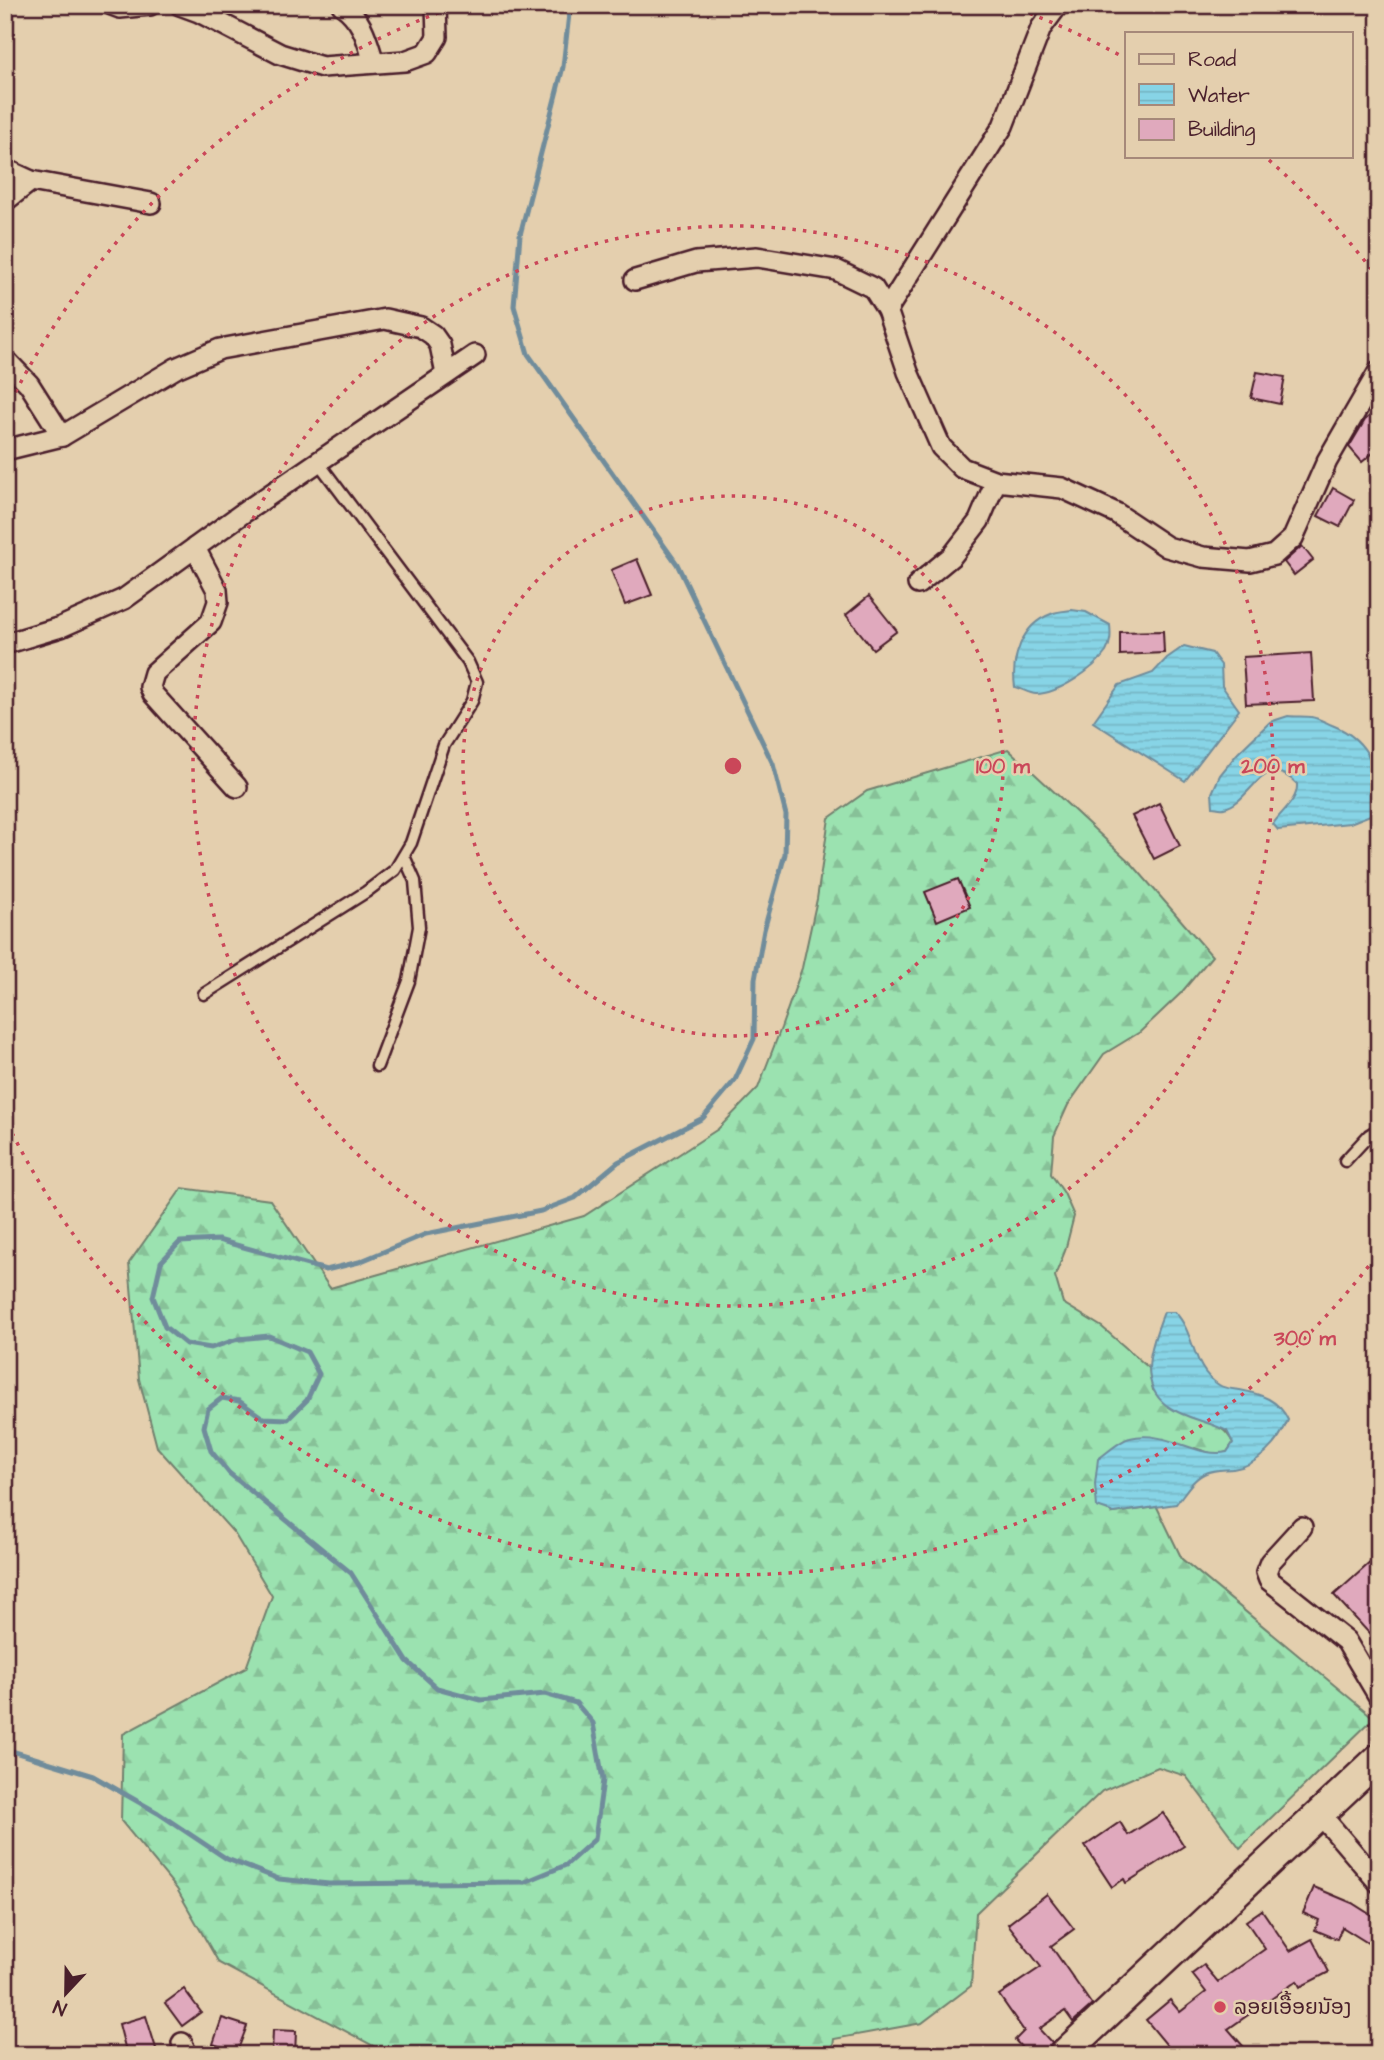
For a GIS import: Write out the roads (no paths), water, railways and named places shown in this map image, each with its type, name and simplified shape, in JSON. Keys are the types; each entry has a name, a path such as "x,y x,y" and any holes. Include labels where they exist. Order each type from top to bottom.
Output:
{"main road":[{"path":"1063,2055 1379,1758"}],"street":[{"path":"113,5 120,8 150,5"},
{"path":"180,5 199,12 279,54 322,67 405,61 427,53 437,37 436,5"},
{"path":"342,5 352,12 362,25 374,63"},
{"path":"887,310 1003,126 1041,28 1058,5"},
{"path":"5,169 31,181 151,203"},
{"path":"5,201 31,181"},
{"path":"635,280 696,262 757,257 836,270 873,288 887,310 908,372 941,447 962,468 996,481 1062,488 1116,513 1167,547 1203,557 1250,561 1274,555 1293,538 1327,461 1379,370"},
{"path":"5,450 62,436 176,368 220,349 385,319 421,327 433,335 440,345 446,374"},
{"path":"5,644 61,627 124,599 475,355"},
{"path":"5,359 29,384 62,436"},
{"path":"918,584 952,556 979,521 996,481"},
{"path":"195,548 217,590 218,603 211,622 154,673 150,687 153,694 237,787"},
{"path":"1302,1527 1270,1562 1266,1572 1269,1580 1346,1641 1379,1697"},
{"path":"1320,1814 1379,1883"}],"lane":[{"path":"204,993 366,892 395,870 411,843 444,745 472,701 477,682 468,662 318,462"},
{"path":"377,1066 409,981 419,927 415,881 404,856"},
{"path":"1345,1161 1368,1135 1379,1129"}],"water":[{"path":"1056,612 1086,612 1110,625 1106,652 1084,673 1055,690 1036,694 1015,687 1017,654 1025,635 1041,619"},
{"path":"1184,646 1212,653 1221,665 1222,686 1239,710 1185,781 1093,722 1119,685 1153,673 1167,658"},
{"path":"1288,716 1322,720 1345,732 1365,749 1371,760 1377,786 1373,814 1350,823 1278,830 1273,824 1295,795 1297,784 1285,775 1274,772 1265,775 1234,804 1223,808 1213,807 1212,793 1220,775 1237,754 1270,722"},
{"path":"1164,1312 1175,1312 1182,1321 1198,1360 1210,1378 1224,1387 1268,1399 1280,1407 1288,1420 1279,1437 1259,1458 1242,1467 1201,1475 1176,1504 1114,1513 1097,1507 1095,1484 1098,1459 1122,1441 1143,1436 1156,1437 1216,1453 1227,1452 1233,1443 1227,1431 1166,1405 1151,1385 1149,1373 1152,1348"}],"waterway":[{"path":"5,1749 93,1776 158,1813 227,1859 279,1879 329,1884 525,1882 566,1865 595,1839 603,1780 593,1723 576,1703 545,1694 481,1700 437,1688 407,1661 351,1573 229,1473 211,1451 204,1427 208,1409 222,1398 239,1401 263,1418 288,1419 307,1400 319,1374 307,1352 269,1336 238,1339 211,1348 186,1344 165,1327 153,1297 161,1262 180,1242 218,1240 326,1270 359,1262 426,1234 541,1211 575,1198 618,1162 703,1118 735,1080 754,1039 755,979 764,930 785,854 786,815 773,764 677,564 528,354 514,306 520,235 563,67 570,5"}],"place":[{"name":"ລອຍເອື້ອຍນັອງ","path":"1220,2007"}]}
